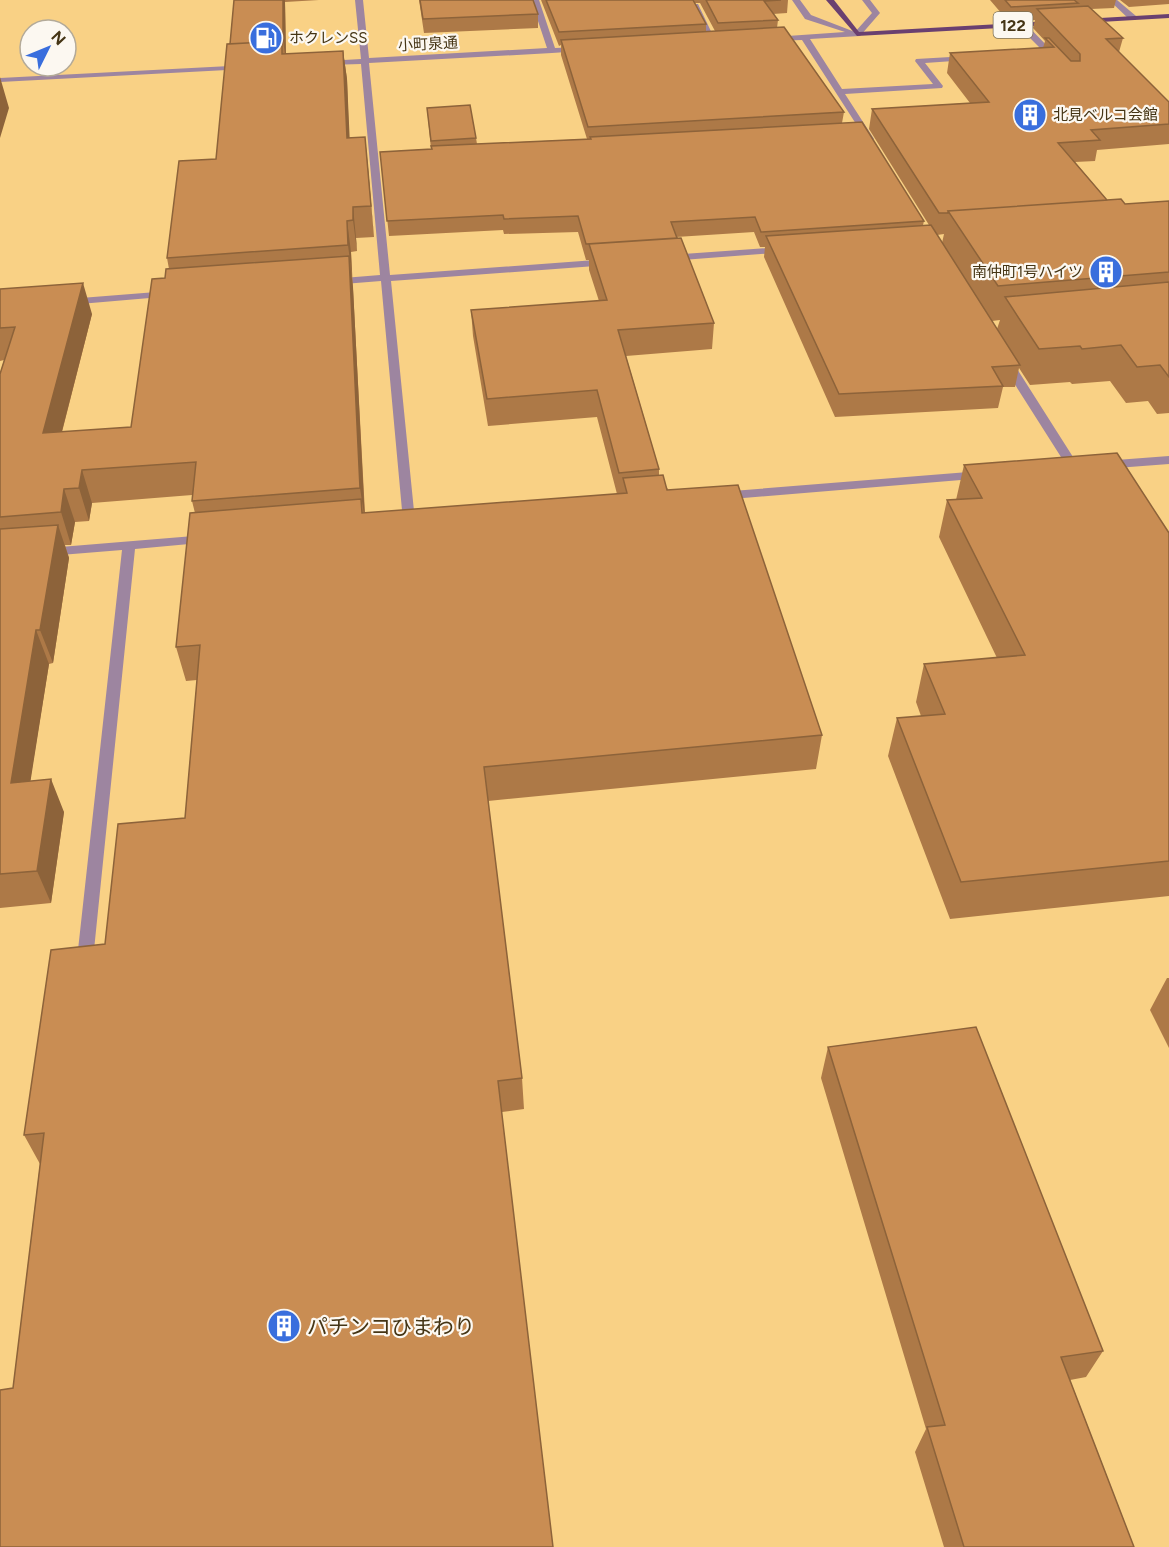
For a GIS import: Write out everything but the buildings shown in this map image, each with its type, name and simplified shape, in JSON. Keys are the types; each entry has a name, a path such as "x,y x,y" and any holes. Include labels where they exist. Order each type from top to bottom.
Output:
{"main road":[{"path":"830,0 857,34"},
{"path":"1077,21 1169,16"},
{"name":"122","path":"857,34 1066,22"}],"street":[{"path":"359,0 409,521"},
{"path":"535,0 552,51"},
{"path":"668,0 672,7 695,6 714,42"},
{"path":"796,0 808,17 857,34"},
{"path":"759,40 857,34 876,13 866,0"},
{"path":"1113,0 1133,18"},
{"path":"1022,25 1051,55 1025,54"},
{"path":"805,38 877,150"},
{"path":"702,43 725,42"},
{"name":"小町泉通","path":"318,63 586,49"},
{"path":"840,92 939,86 919,61 978,57"},
{"path":"0,80 260,66"},
{"path":"853,131 865,130"},
{"path":"375,160 387,159"},
{"path":"658,259 800,249"},
{"path":"316,283 622,261"},
{"path":"58,302 175,294"},
{"path":"998,347 1068,468 1169,460"},
{"path":"705,498 991,475"},
{"path":"35,554 222,537"},
{"path":"86,950 129,545"}],"place":[{"name":"ホクレンSS","path":"266,38"},
{"name":"北見ベルコ会館","path":"1030,115"},
{"name":"南仲町1号ハイツ","path":"1106,272"},
{"name":"パチンコひまわり","path":"284,1326"}]}
